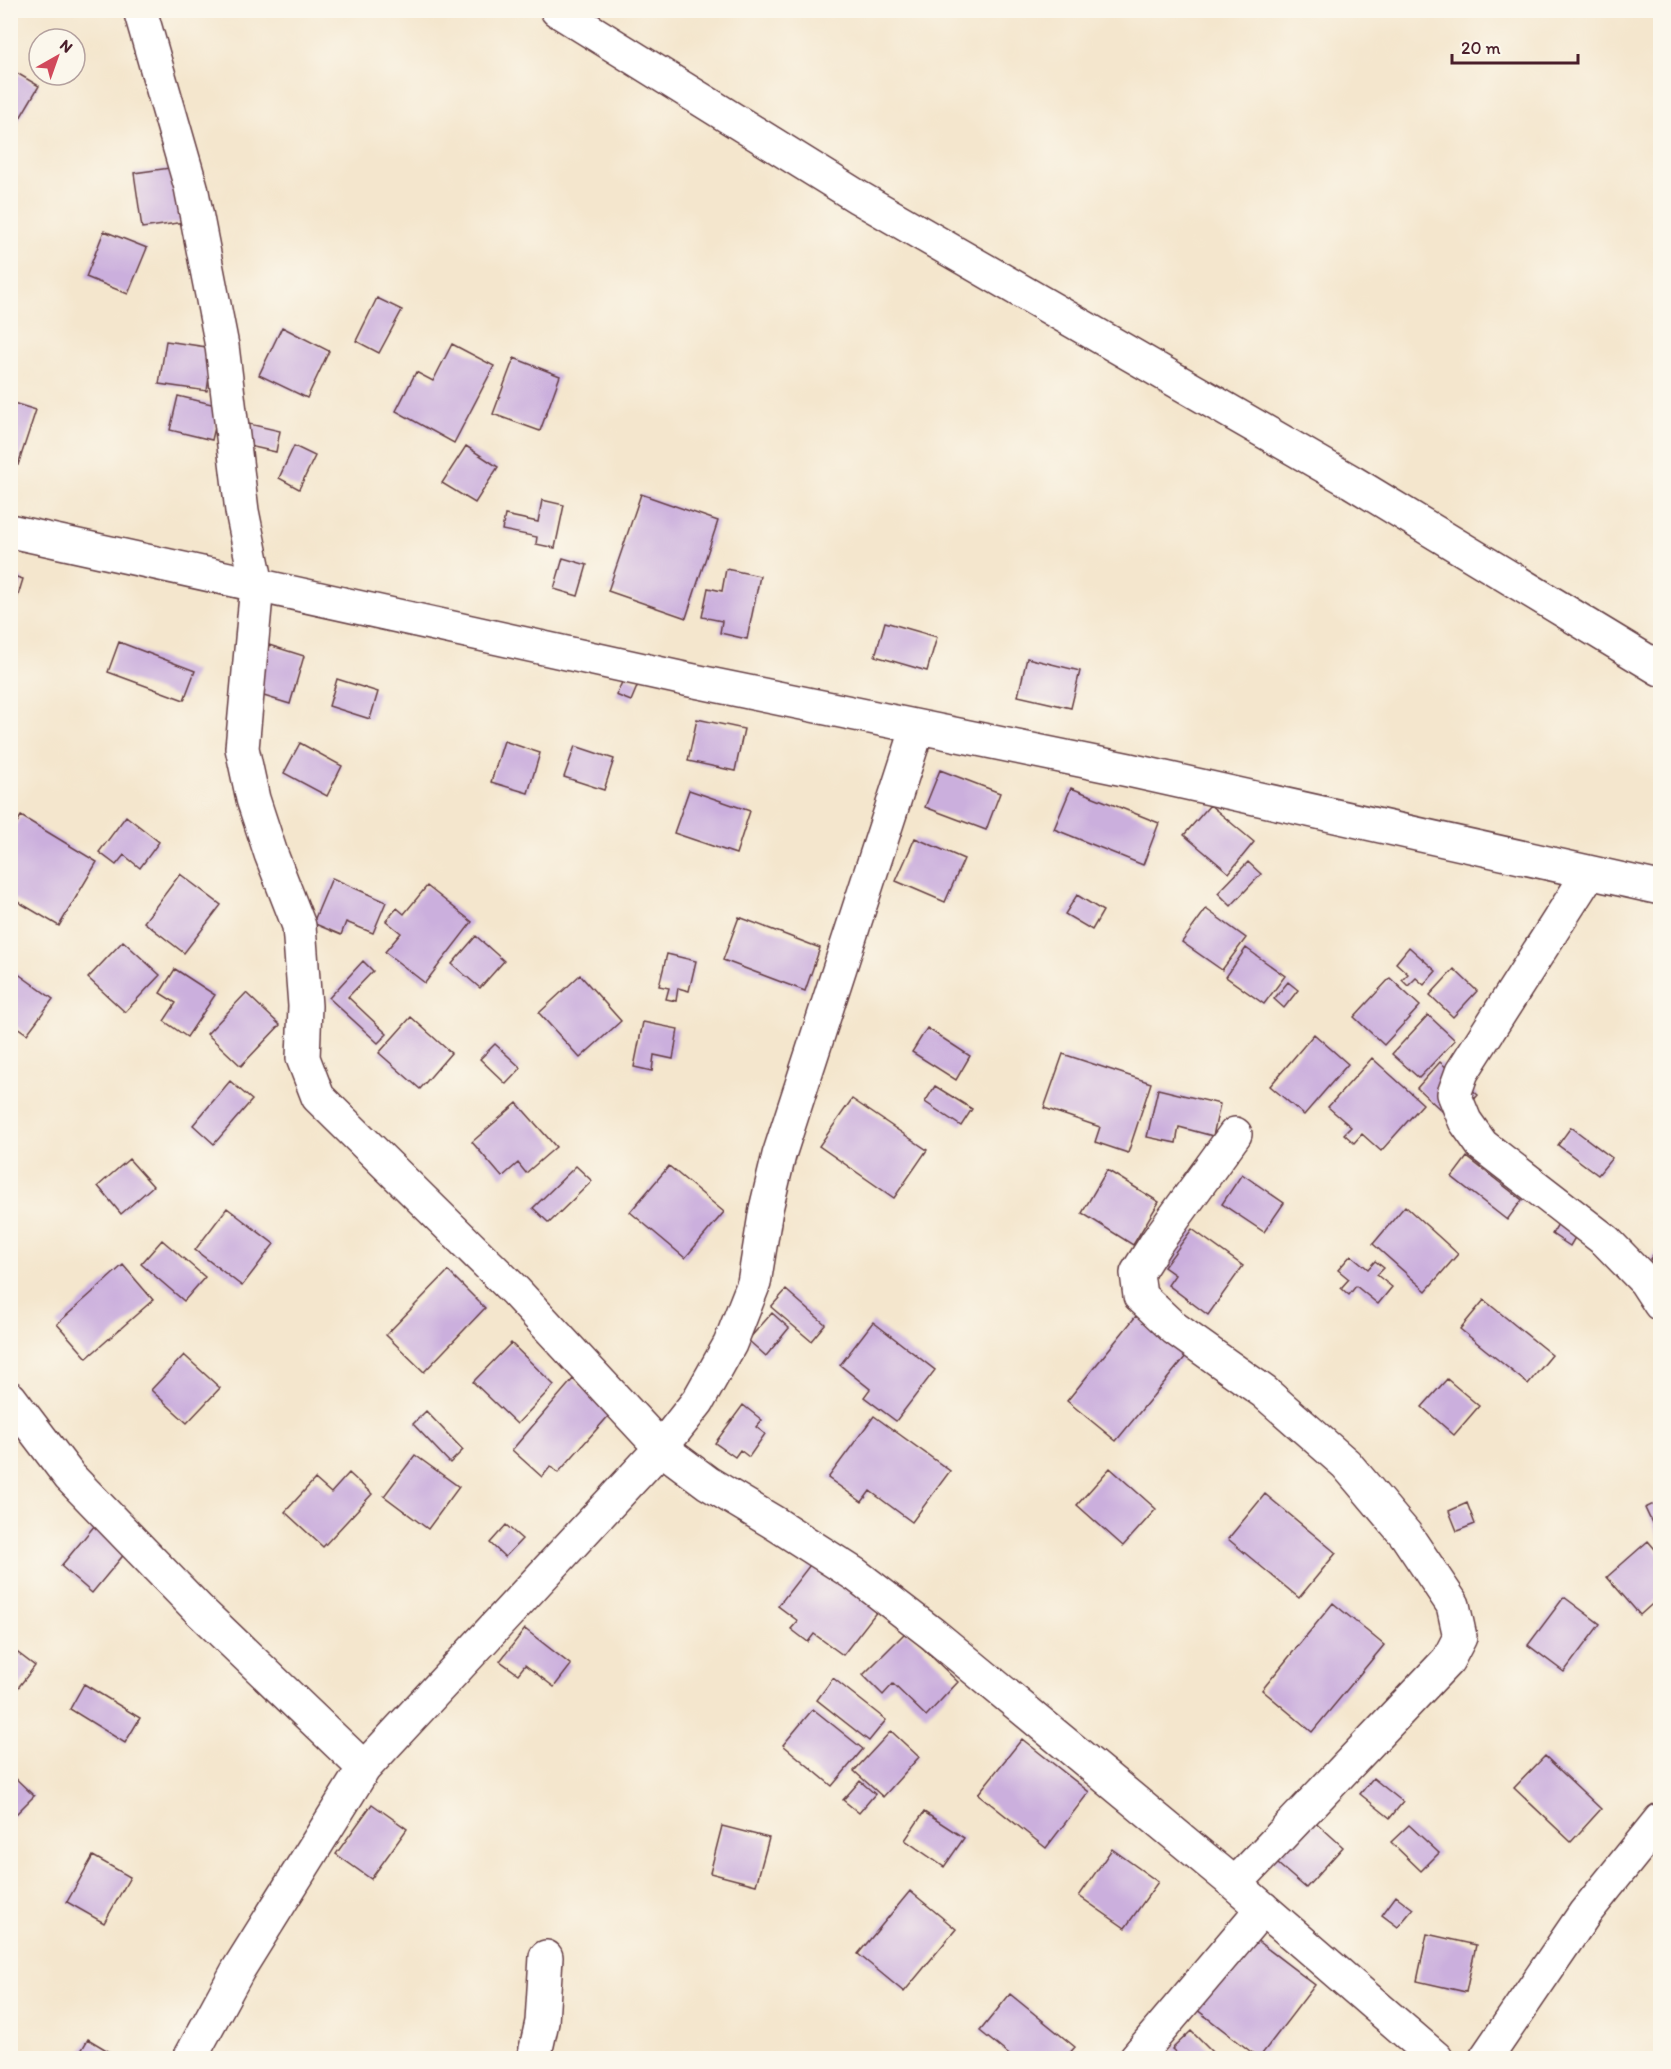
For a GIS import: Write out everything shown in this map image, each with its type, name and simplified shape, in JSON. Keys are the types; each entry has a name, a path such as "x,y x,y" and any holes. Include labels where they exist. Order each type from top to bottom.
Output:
{"street":[{"path":"140,10 191,187 222,346 242,511 257,585 242,748 253,800 299,926 305,1006 303,1058 318,1097 515,1291 661,1448 708,1482 856,1575 917,1622 1235,1884 1436,2058"},
{"path":"557,10 858,197 1352,482 1660,669"},
{"path":"10,531 685,679 1129,770 1589,873 1659,884"},
{"path":"190,2058 238,1970 364,1768 661,1448 698,1401 730,1344 754,1283 765,1209 779,1155 918,727"},
{"path":"1589,873 1462,1072 1454,1094 1465,1121 1482,1145 1606,1241 1645,1281 1660,1304"},
{"path":"1235,1134 1137,1273 1140,1296 1174,1328 1264,1392 1346,1464 1406,1535 1446,1594 1453,1605 1460,1637 1448,1660 1235,1884"},
{"path":"10,1398 70,1477 199,1610 364,1768"},
{"path":"1486,2058 1585,1913 1660,1820"},
{"path":"1136,2058 1263,1908"},
{"path":"534,2058 542,2022 546,1957"}],"building":[{"path":"10,69 27,79 27,87 38,87 10,135"},
{"path":"177,167 185,222 142,228 134,173"},
{"path":"104,231 147,248 128,294 86,277"},
{"path":"377,298 402,310 379,353 356,341"},
{"path":"282,327 329,351 307,398 259,375"},
{"path":"166,341 213,348 207,391 159,384"},
{"path":"452,344 494,366 454,443 396,411 416,372 433,381"},
{"path":"514,358 560,376 540,431 493,414"},
{"path":"178,396 220,406 212,440 170,430"},
{"path":"10,402 36,410 18,465 10,463"},
{"path":"227,419 280,431 276,452 222,440"},
{"path":"294,446 315,456 299,489 279,478"},
{"path":"466,446 498,467 475,503 442,483"},
{"path":"641,494 718,521 686,618 608,591"},
{"path":"542,500 564,505 555,548 536,544 537,537 502,530 505,515 538,522"},
{"path":"563,558 587,565 578,596 554,589"},
{"path":"726,569 760,576 747,639 720,633 722,621 702,617 708,588 722,591"},
{"path":"10,575 23,579 11,618 10,618"},
{"path":"885,622 937,637 927,671 875,656"},
{"path":"119,642 195,671 184,700 108,672"},
{"path":"269,645 304,656 290,704 254,693"},
{"path":"1027,658 1080,671 1071,708 1018,696"},
{"path":"625,676 639,682 631,701 616,695"},
{"path":"337,679 378,692 370,719 329,706"},
{"path":"697,719 744,729 735,771 688,761"},
{"path":"504,741 540,753 528,793 491,782"},
{"path":"300,743 342,766 327,796 284,773"},
{"path":"575,746 614,759 604,790 564,777"},
{"path":"940,770 1000,793 986,830 925,807"},
{"path":"1071,788 1159,823 1143,865 1054,829"},
{"path":"689,790 750,811 736,854 674,833"},
{"path":"1210,805 1254,842 1229,873 1184,835"},
{"path":"21,816 97,862 59,926 10,897 10,834"},
{"path":"126,816 159,842 140,868 124,855 116,865 99,852"},
{"path":"915,838 964,859 945,902 896,881"},
{"path":"1248,862 1261,874 1231,906 1218,893"},
{"path":"180,874 221,905 184,953 144,922"},
{"path":"332,878 386,902 373,933 346,922 341,935 313,923"},
{"path":"427,886 472,922 425,983 385,952 401,933 386,921 397,908 404,914"},
{"path":"1077,895 1103,911 1092,930 1065,914"},
{"path":"1206,909 1246,938 1222,970 1182,942"},
{"path":"739,917 820,948 805,991 723,960"},
{"path":"476,936 504,961 480,988 452,964"},
{"path":"123,941 160,975 125,1012 88,978"},
{"path":"1409,947 1436,971 1424,985 1416,978 1408,986 1402,980 1408,974 1396,963"},
{"path":"1246,948 1285,976 1264,1004 1226,977"},
{"path":"667,954 696,961 689,991 678,988 676,1001 666,999 669,988 659,986"},
{"path":"363,961 373,971 348,997 387,1034 378,1043 329,998"},
{"path":"10,968 53,999 27,1034 10,1022"},
{"path":"175,969 215,995 187,1037 164,1021 176,1003 160,993"},
{"path":"1454,969 1477,991 1453,1017 1430,995"},
{"path":"580,975 621,1021 580,1058 539,1013"},
{"path":"1390,978 1420,1006 1384,1045 1354,1017"},
{"path":"1288,982 1298,990 1284,1008 1274,999"},
{"path":"246,993 280,1025 241,1066 207,1034"},
{"path":"1428,1015 1455,1040 1419,1078 1392,1054"},
{"path":"411,1017 451,1053 420,1089 379,1053"},
{"path":"643,1022 678,1029 673,1059 654,1055 652,1071 634,1067"},
{"path":"927,1028 970,1056 956,1080 912,1052"},
{"path":"1314,1034 1348,1064 1304,1115 1270,1086"},
{"path":"495,1044 521,1068 506,1084 480,1059"},
{"path":"1063,1054 1151,1083 1128,1153 1095,1142 1100,1127 1044,1108"},
{"path":"1372,1058 1423,1104 1381,1151 1362,1134 1354,1143 1344,1134 1351,1127 1328,1107"},
{"path":"1440,1062 1478,1095 1454,1122 1417,1088"},
{"path":"230,1081 252,1100 214,1144 193,1125"},
{"path":"935,1086 972,1109 961,1126 925,1102"},
{"path":"1158,1089 1220,1104 1213,1136 1179,1127 1176,1143 1147,1137"},
{"path":"852,1099 927,1150 894,1198 819,1146"},
{"path":"517,1103 556,1147 526,1173 518,1163 502,1177 472,1142"},
{"path":"1571,1127 1612,1158 1598,1175 1558,1145"},
{"path":"1467,1157 1522,1200 1507,1220 1452,1177"},
{"path":"129,1159 153,1186 121,1214 98,1186"},
{"path":"576,1166 592,1181 549,1223 533,1208"},
{"path":"669,1166 724,1212 685,1258 630,1212"},
{"path":"1107,1170 1159,1202 1133,1245 1082,1213"},
{"path":"1242,1174 1284,1203 1264,1232 1222,1204"},
{"path":"1405,1206 1458,1254 1426,1291 1373,1244"},
{"path":"227,1208 274,1244 242,1286 195,1250"},
{"path":"1562,1217 1580,1229 1570,1246 1552,1234"},
{"path":"1192,1229 1243,1266 1208,1315 1168,1285 1175,1275 1164,1267"},
{"path":"162,1240 205,1277 184,1301 141,1264"},
{"path":"1660,1246 1660,1268 1650,1259"},
{"path":"1351,1255 1368,1269 1375,1261 1384,1268 1377,1275 1392,1287 1378,1304 1356,1286 1349,1295 1341,1288 1349,1279 1338,1270"},
{"path":"123,1265 153,1300 87,1358 57,1324"},
{"path":"448,1271 485,1308 424,1372 386,1335"},
{"path":"786,1290 825,1324 811,1341 771,1307"},
{"path":"1484,1300 1552,1355 1528,1384 1460,1329"},
{"path":"772,1313 789,1328 766,1356 748,1340"},
{"path":"1136,1316 1186,1356 1116,1441 1067,1401"},
{"path":"873,1322 935,1370 896,1421 864,1397 870,1389 840,1365"},
{"path":"511,1343 554,1385 517,1424 473,1382"},
{"path":"184,1355 220,1388 187,1423 151,1390"},
{"path":"573,1379 611,1413 558,1473 551,1466 542,1477 512,1450"},
{"path":"1447,1379 1479,1406 1454,1435 1422,1407"},
{"path":"743,1405 762,1420 756,1427 765,1434 749,1457 740,1450 735,1457 715,1443"},
{"path":"426,1411 463,1450 450,1463 413,1424"},
{"path":"874,1416 950,1471 912,1522 870,1491 862,1502 828,1478"},
{"path":"415,1455 459,1487 428,1529 384,1496"},
{"path":"1110,1468 1156,1509 1123,1546 1077,1505"},
{"path":"349,1473 372,1494 323,1547 285,1512 315,1479 331,1493"},
{"path":"1265,1494 1336,1553 1299,1598 1228,1539"},
{"path":"1660,1501 1660,1540 1645,1508"},
{"path":"1467,1503 1475,1524 1457,1531 1449,1511"},
{"path":"95,1525 126,1552 92,1593 61,1566"},
{"path":"506,1525 522,1539 505,1557 490,1543"},
{"path":"1648,1541 1660,1555 1660,1597 1640,1615 1607,1577"},
{"path":"813,1561 878,1610 843,1655 814,1634 808,1642 791,1629 798,1621 778,1606"},
{"path":"1564,1597 1600,1624 1564,1672 1528,1645"},
{"path":"1333,1603 1384,1645 1312,1732 1262,1690"},
{"path":"525,1629 571,1665 554,1687 525,1665 518,1674 500,1661"},
{"path":"906,1632 958,1682 926,1716 893,1684 883,1695 863,1675"},
{"path":"10,1647 35,1666 10,1698"},
{"path":"833,1678 886,1720 869,1741 817,1700"},
{"path":"84,1684 140,1718 125,1743 70,1709"},
{"path":"813,1709 863,1749 832,1786 783,1745"},
{"path":"891,1731 919,1757 883,1797 854,1771"},
{"path":"1022,1739 1089,1792 1046,1848 978,1794"},
{"path":"1545,1756 1601,1809 1571,1842 1514,1788"},
{"path":"10,1773 34,1796 10,1820"},
{"path":"1373,1778 1403,1802 1390,1818 1360,1794"},
{"path":"860,1781 875,1794 859,1813 843,1800"},
{"path":"372,1804 407,1829 371,1879 336,1854"},
{"path":"924,1812 964,1838 944,1867 905,1840"},
{"path":"1309,1816 1343,1847 1306,1888 1271,1858"},
{"path":"1409,1825 1439,1853 1421,1871 1391,1842"},
{"path":"722,1826 769,1838 756,1885 710,1873"},
{"path":"1112,1849 1158,1882 1125,1928 1079,1896"},
{"path":"93,1856 130,1877 104,1923 67,1902"},
{"path":"910,1891 956,1929 904,1992 858,1954"},
{"path":"1396,1896 1413,1909 1398,1927 1382,1915"},
{"path":"1427,1934 1476,1945 1466,1992 1417,1981"},
{"path":"1251,1936 1315,1985 1259,2058 1196,2009"},
{"path":"1010,1994 1075,2047 1065,2058 1013,2058 980,2031"},
{"path":"1191,2031 1218,2058 1182,2058 1172,2049"},
{"path":"88,2039 120,2058 77,2058"}]}
